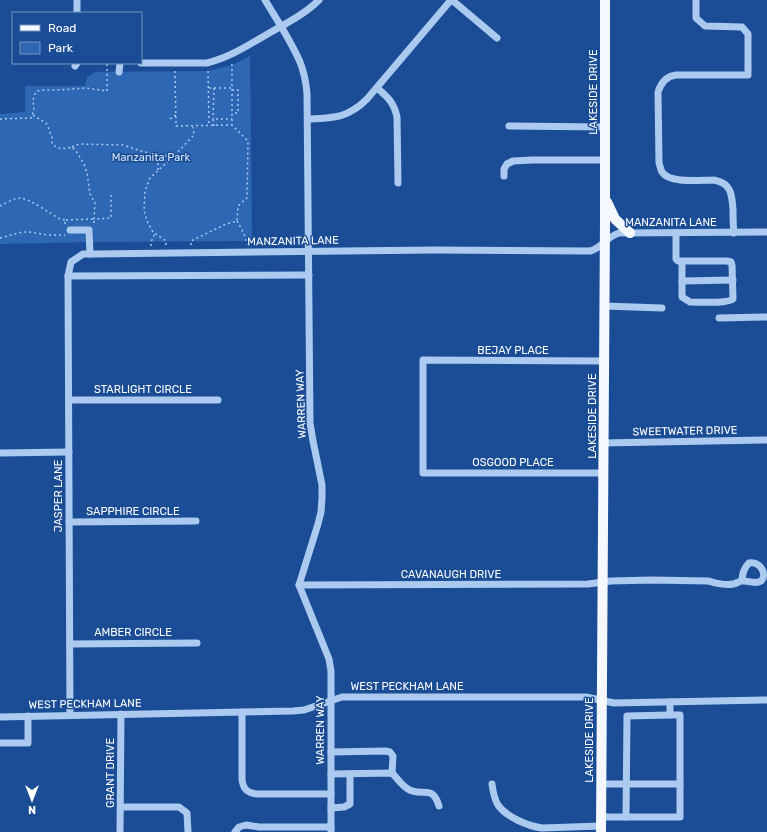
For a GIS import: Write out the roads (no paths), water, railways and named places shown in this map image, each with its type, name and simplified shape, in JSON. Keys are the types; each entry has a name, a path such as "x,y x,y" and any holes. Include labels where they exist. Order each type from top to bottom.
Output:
{"main road":[{"name":"LAKESIDE DRIVE","path":"600,828 605,242 605,0"},
{"path":"605,199 615,219 630,233"}],"street":[{"path":"77,0 77,12"},
{"name":"WARREN WAY","path":"266,0 298,57 308,92 310,423 312,441 322,485 322,498 318,524 299,585 329,659 331,671 331,829"},
{"path":"142,63 207,63 228,56 303,14 319,0"},
{"path":"308,119 341,116 360,106 368,99 451,0 497,38"},
{"path":"696,0 696,18 705,26 742,27 748,34 748,75 676,74 671,75 662,82 658,92 658,163 662,172 676,180 714,180 725,185 730,191 732,197 734,233"},
{"path":"120,64 120,72"},
{"path":"377,88 391,101 395,108 397,117 398,183"},
{"path":"508,126 605,127"},
{"path":"504,176 504,169 507,164 513,161 605,160"},
{"path":"67,231 89,230 90,254"},
{"name":"MANZANITA LANE","path":"68,276 71,262 83,254 434,250 590,251 594,250 616,234 767,232"},
{"path":"676,233 676,259 678,261 682,261 728,261 731,262 733,299 729,302 690,302 682,297 682,261"},
{"path":"68,276 309,274"},
{"name":"JASPER LANE","path":"68,276 70,715"},
{"path":"682,281 733,280"},
{"path":"604,306 662,308"},
{"path":"719,318 767,317"},
{"name":"BEJAY PLACE","path":"423,473 423,360 604,361"},
{"name":"STARLIGHT CIRCLE","path":"69,400 218,400"},
{"name":"SWEETWATER DRIVE","path":"603,443 767,440"},
{"path":"0,453 69,452"},
{"name":"OSGOOD PLACE","path":"423,473 603,473"},
{"name":"SAPPHIRE CIRCLE","path":"69,522 196,521"},
{"name":"CAVANAUGH DRIVE","path":"299,585 588,584 611,581 652,580 708,581 733,584 742,581"},
{"name":"AMBER CIRCLE","path":"70,644 197,643"},
{"name":"WEST PECKHAM LANE","path":"0,717 298,711 342,697 586,697 614,703 767,700"},
{"path":"670,702 670,715"},
{"path":"242,712 242,784 245,790 257,794 331,794"},
{"name":"GRANT DRIVE","path":"120,832 121,714"},
{"path":"492,784 494,796 499,806 511,816 536,827 600,828 626,817 680,817 680,715 627,716 626,817"},
{"path":"0,743 28,743 28,716"},
{"path":"331,752 390,752 393,756 392,773 407,789 413,792 431,793 437,798 439,806"},
{"path":"331,774 392,773"},
{"path":"331,808 344,807 350,804 350,774"},
{"path":"601,784 680,784"},
{"path":"121,807 179,807 187,812 188,832"},
{"path":"235,832 239,827 246,825 259,827 331,829"},
{"path":"266,832 272,827"}],"park label":[{"name":"Manzanita Park","path":"151,157"}]}
